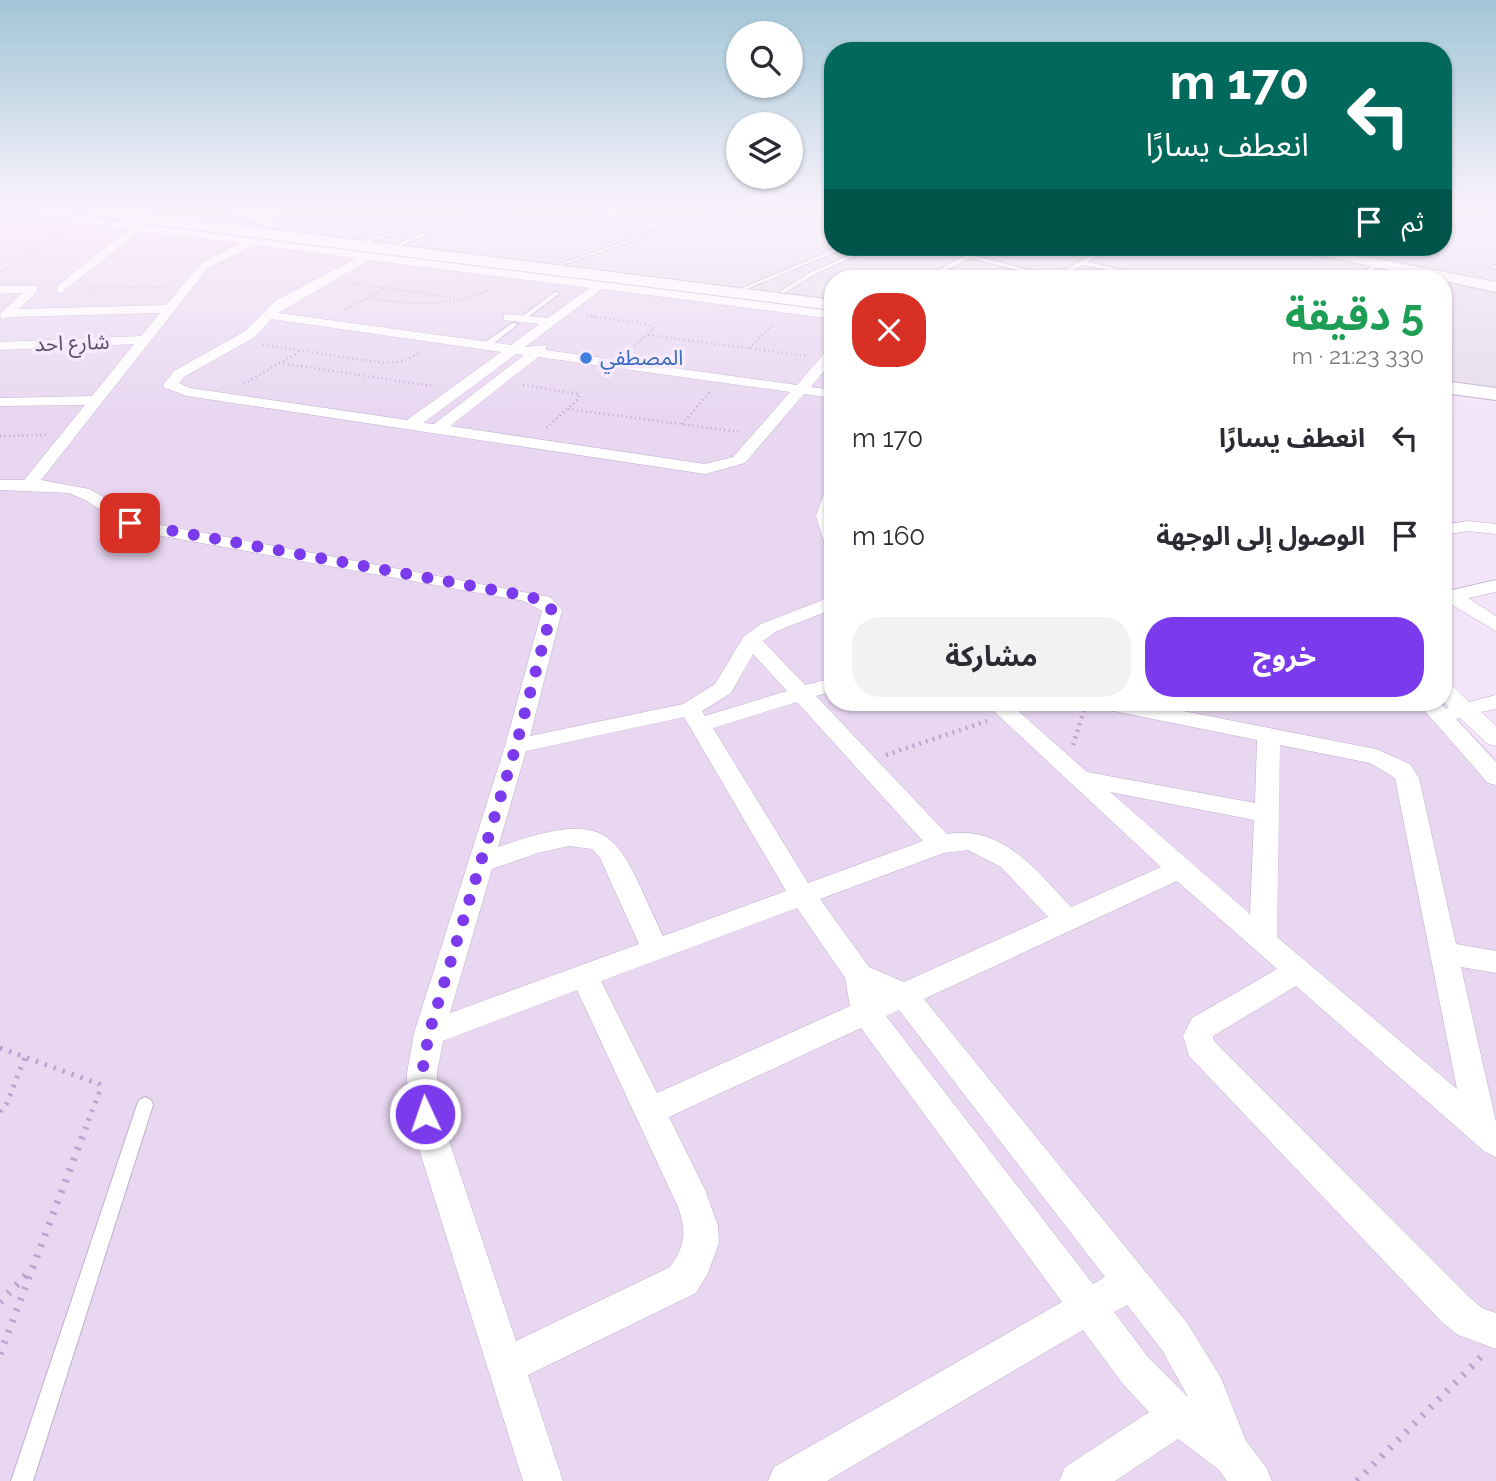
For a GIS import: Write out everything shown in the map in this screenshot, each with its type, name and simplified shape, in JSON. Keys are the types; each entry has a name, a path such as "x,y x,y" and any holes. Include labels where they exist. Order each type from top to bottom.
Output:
{"street":[{"path":"61,289 77,276"},
{"path":"28,485 196,276"},
{"path":"330,276 279,304 258,328 179,374 171,380 170,385 175,390 705,469 740,460 824,361"},
{"path":"515,276 824,314"},
{"path":"600,276 824,304"},
{"path":"650,276 824,297"},
{"path":"1452,277 1496,286"},
{"path":"409,426 599,286"},
{"path":"0,290 33,289 4,317"},
{"path":"436,430 619,289"},
{"path":"4,317 169,309"},
{"path":"563,312 583,315"},
{"path":"268,315 824,393"},
{"path":"515,320 550,322"},
{"name":"شارع احد","path":"0,346 144,340"},
{"path":"1452,378 1496,384"},
{"path":"1452,388 1496,394"},
{"path":"0,402 96,400"},
{"path":"0,485 64,487 92,496 117,517 146,527 543,601 552,610 516,746 429,1033 422,1073 425,1114 543,1481"},
{"path":"1452,526 1496,529"},
{"path":"1452,596 1496,586"},
{"path":"1452,599 1496,625"},
{"path":"694,717 723,688 751,639 768,628 824,606"},
{"path":"751,639 941,844"},
{"path":"516,746 694,717 824,687"},
{"path":"1452,697 1496,739"},
{"path":"1452,710 1466,710 1496,702"},
{"path":"1005,711 1180,869 1488,1135"},
{"path":"1149,711 1376,757 1402,769 1407,778 1444,953 1488,1135"},
{"path":"1437,711 1496,777"},
{"path":"694,717 802,895 859,975 866,1012 1135,1370 1179,1415 1242,1468"},
{"path":"1263,940 1269,735"},
{"path":"1073,772 1267,814"},
{"path":"481,863 565,838 594,837 606,844 611,853 655,949"},
{"path":"429,1033 941,844 966,840 991,847 1011,862 1068,920"},
{"path":"650,1111 1180,869"},
{"path":"1444,953 1496,962"},
{"path":"1298,971 1202,1027 1198,1036 1200,1047 1455,1309 1491,1341"},
{"path":"859,975 904,995 1175,1337 1207,1392 1242,1468"},
{"path":"506,1366 683,1280 700,1256 704,1228 584,976"},
{"path":"788,1481 1131,1283"},
{"path":"1079,1481 1179,1415"}],"lane":[{"path":"745,288 774,276"},
{"path":"782,292 808,276"},
{"path":"486,345 515,320 557,293"},
{"path":"22,1481 145,1105"}],"path":[{"path":"366,298 427,307 479,295 514,276"},
{"path":"324,279 460,299"},
{"path":"61,289 187,286"},
{"path":"323,322 384,288"},
{"path":"749,348 787,310"},
{"path":"583,315 650,325 654,328 614,363"},
{"path":"648,335 824,355"},
{"path":"238,341 391,363 409,359 440,339"},
{"path":"221,397 301,350"},
{"path":"279,363 457,390"},
{"path":"682,424 723,378"},
{"path":"498,382 579,394 568,408 528,444"},
{"path":"568,408 763,435"},
{"path":"0,436 69,434"},
{"path":"865,762 994,711"},
{"path":"1073,772 1085,711"},
{"path":"0,1048 99,1084 101,1088 0,1354"},
{"path":"0,1112 7,1103 25,1056"},
{"path":"0,1302 32,1268"},
{"path":"1357,1481 1491,1341"}],"shaded area":[{"path":"0,276 572,276 824,308 824,711 1451,711 1496,759 1496,1481 0,1481"},
{"path":"566,276 824,276 824,308"},
{"path":"1452,276 1496,276 1496,390 1452,385"}],"place":[{"name":"المصطفي","path":"586,358"}],"route":[{"path":"130,523 527,596 543,601 552,610 516,746 429,1033 422,1073 425,1114"}]}
